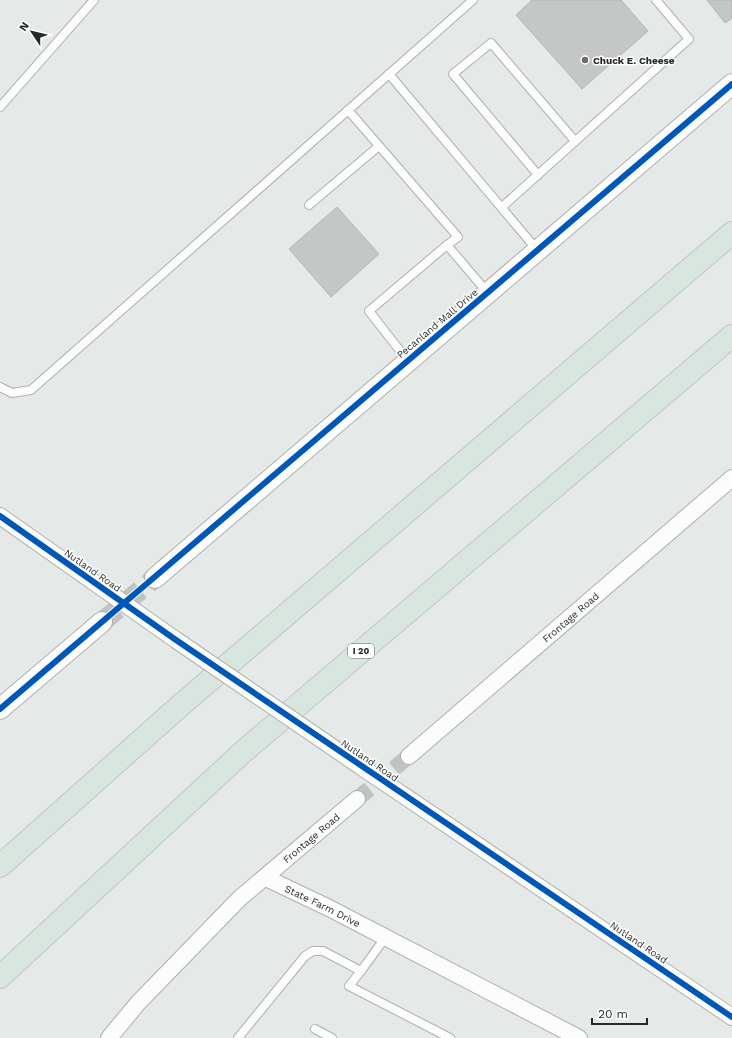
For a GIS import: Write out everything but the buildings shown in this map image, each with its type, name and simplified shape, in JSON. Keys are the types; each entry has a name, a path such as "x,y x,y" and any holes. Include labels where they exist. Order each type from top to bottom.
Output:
{"highway":[{"path":"0,866 194,694 732,233"},
{"name":"I 20","path":"0,977 244,751 732,336"}],"street":[{"name":"Pecanland Mall Drive","path":"155,578 732,84"},
{"name":"Frontage Road","path":"409,756 732,478"},
{"name":"Nutland Road","path":"0,516 176,640 360,766 732,1016"},
{"path":"0,709 102,622"},
{"name":"Frontage Road","path":"266,878 357,799"},
{"path":"109,1038 138,1002 235,903 266,878"},
{"name":"State Farm Drive","path":"266,878 579,1038"}],"lane":[{"path":"0,108 94,0"},
{"path":"0,387 12,393 31,390 473,0"},
{"path":"502,207 689,39 656,0"},
{"path":"538,175 453,74 491,43 575,141"},
{"path":"389,74 538,250"},
{"path":"348,110 458,237 369,311 408,361"},
{"path":"309,205 379,146"},
{"path":"447,245 488,293"},
{"path":"386,938 349,986 450,1038"},
{"path":"238,1038 305,956 313,951 322,951 361,972"},
{"path":"315,1029 332,1038"}],"tunnel":[{"path":"102,622 155,578"},
{"path":"357,799 409,756"}],"cycle path":[{"path":"0,709 732,84"},
{"path":"0,516 176,640 732,1017"}],"place":[{"name":"Chuck E. Cheese","path":"585,60"}]}
